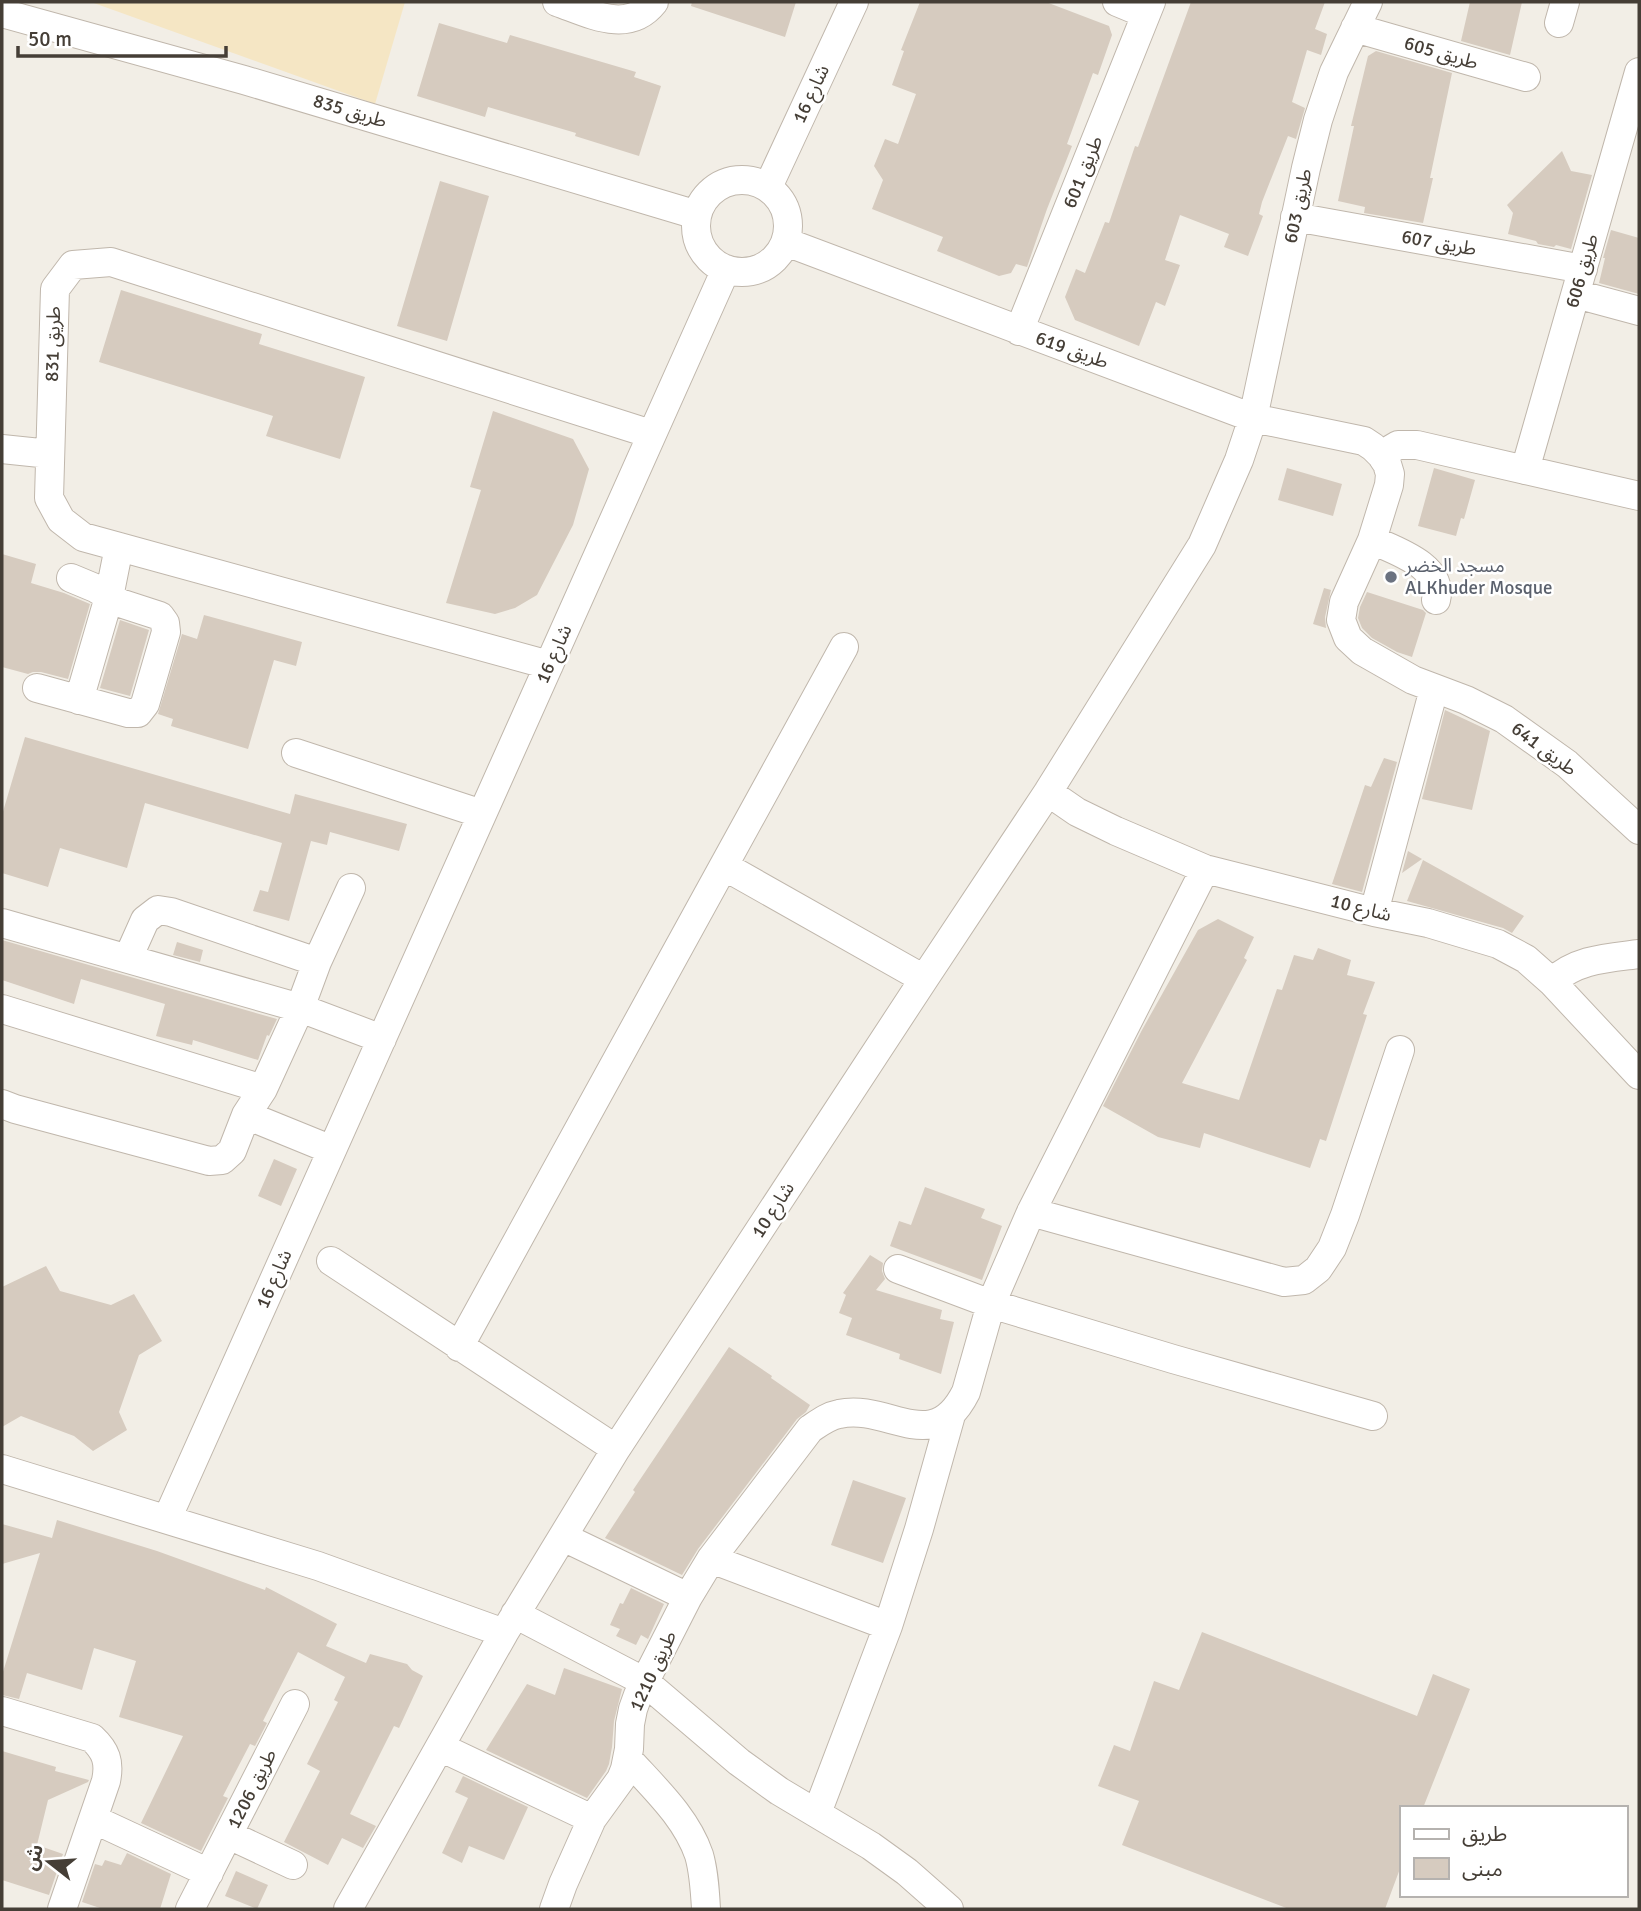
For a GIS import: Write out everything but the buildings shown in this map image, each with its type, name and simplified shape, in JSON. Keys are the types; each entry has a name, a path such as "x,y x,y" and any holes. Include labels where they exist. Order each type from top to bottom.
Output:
{"street":[{"path":"557,2 606,19 629,20 640,15 654,2"},
{"name":"شارع 16","path":"768,187 854,2"},
{"name":"طريق 601","path":"1019,331 1149,8 1117,2"},
{"name":"طريق 603","path":"1252,418 1318,120 1334,72 1368,2"},
{"name":"طريق 835","path":"2,13 257,83 697,215"},
{"name":"طريق 605","path":"1355,29 1526,77"},
{"name":"طريق 606","path":"1525,470 1639,72"},
{"path":"740,179 755,181 768,187 784,205 788,217 786,242 779,255 768,265 755,271 726,269 714,262 699,242 696,229 697,215 703,202 713,190 740,179"},
{"name":"طريق 607","path":"1295,217 1579,282 1639,311"},
{"name":"طريق 619","path":"786,242 1252,418 1372,448 1407,444 1639,496"},
{"name":"طريق 831","path":"549,665 83,537 61,520 49,498 55,289 73,265 111,262 652,434"},
{"name":"شارع 16","path":"167,1519 726,269"},
{"name":"شارع 10","path":"510,1624 616,1449 1048,792 1202,545 1239,460 1252,418"},
{"path":"1372,448 1387,464 1390,474 1371,540 1420,563 1431,574 1438,593 1436,600"},
{"path":"2,449 50,454"},
{"name":"طريق 641","path":"1371,540 1344,602 1341,620 1348,638 1362,651 1424,685 1465,700 1504,719 1567,764 1639,830"},
{"path":"79,700 110,597 119,547"},
{"path":"37,688 133,714 138,713 145,704 166,632 165,623 160,616 131,607 90,585 71,579"},
{"path":"459,1347 844,647"},
{"path":"1374,912 1424,685"},
{"path":"296,753 482,814"},
{"name":"شارع 10","path":"1048,792 1097,822 1205,869 1428,923 1498,944 1526,959 1552,982 1639,1075"},
{"path":"724,866 924,979"},
{"path":"817,1813 888,1626 951,1415 966,1392 991,1304 1031,1212 1205,869"},
{"path":"2,1104 209,1161 222,1160 232,1152 246,1115 263,1089 351,888"},
{"path":"128,958 145,920 158,910 171,912 317,962"},
{"path":"2,923 300,1008 382,1039"},
{"path":"1552,982 1580,963 1639,954"},
{"path":"2,1009 263,1089"},
{"path":"1031,1212 1284,1282 1304,1280 1318,1269 1332,1248 1400,1050"},
{"path":"246,1115 332,1150"},
{"path":"331,1261 616,1449"},
{"path":"898,1269 991,1304 1373,1416"},
{"name":"طريق 1210","path":"554,1909 592,1819 621,1779 628,1759 632,1709 688,1597 711,1559 799,1442 822,1420 837,1414 853,1412 927,1426 951,1415"},
{"path":"2,1469 358,1580 510,1624 645,1682 739,1762 779,1791 871,1846 907,1872 949,1909"},
{"path":"563,1537 688,1597"},
{"path":"711,1559 888,1626"},
{"path":"348,1909 510,1624"},
{"name":"طريق 1206","path":"190,1909 296,1704"},
{"path":"2,1711 92,1738 101,1746 107,1757 109,1769 106,1781 62,1909"},
{"path":"440,1747 592,1819"},
{"path":"628,1759 686,1828 703,1870 706,1909"},
{"path":"93,1819 209,1873"},
{"path":"229,1835 293,1865"}],"sand":[{"path":"91,2 405,2 375,104"}],"place":[{"name":"مسجد الخضر ALKhuder Mosque","path":"1391,577"}]}
